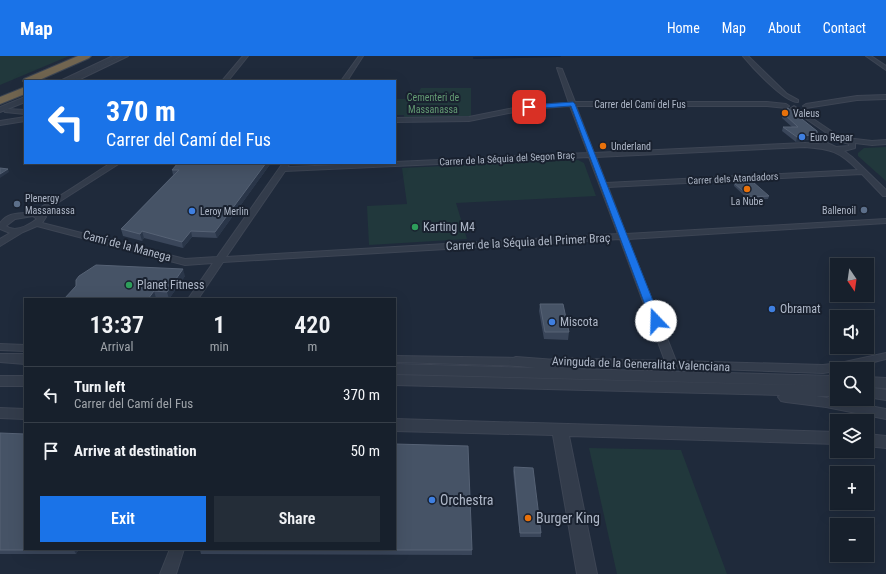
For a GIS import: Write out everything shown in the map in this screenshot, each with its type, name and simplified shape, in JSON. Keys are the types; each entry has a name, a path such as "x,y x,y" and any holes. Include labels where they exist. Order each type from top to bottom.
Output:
{"highway":[{"path":"30,80 86,56"},
{"path":"48,80 101,56"},
{"path":"0,93 24,82"},
{"path":"0,101 24,90"}],"street":[{"path":"66,80 118,56"},
{"path":"74,80 126,56"},
{"path":"226,80 246,56"},
{"path":"345,80 361,56"},
{"path":"745,56 784,101 794,108 805,109 817,104 857,98 886,97"},
{"path":"868,56 886,68"},
{"path":"559,69 672,364"},
{"path":"4,110 24,100"},
{"path":"784,101 798,101 817,104"},
{"name":"Carrer del Camí del Fus","path":"396,120 469,119 529,107 573,104 767,104 784,101"},
{"path":"798,101 805,104 805,109 823,131 852,143 850,158"},
{"path":"4,110 24,112"},
{"path":"0,123 24,119"},
{"path":"823,131 822,140 830,147 850,158 886,194"},
{"path":"843,139 872,143"},
{"name":"Carrer de la Séquia del Segon Braç","path":"805,145 822,140 843,139"},
{"path":"851,148 872,143 886,142"},
{"name":"Carrer de la Séquia del Segon Braç","path":"396,162 805,145 851,148"},
{"path":"34,214 114,164"},
{"name":"Carrer de la Séquia del Segon Braç","path":"284,166 335,164"},
{"path":"194,298 218,260 284,166"},
{"name":"Carrer dels Atandadors","path":"604,184 863,172"},
{"path":"0,243 21,230 37,224 42,217 34,214 20,215 2,226"},
{"name":"Carrer de la Séquia del Primer Braç","path":"218,260 886,221"},
{"name":"Camí de la Manega","path":"37,224 185,262 218,260"},
{"path":"2,226 12,230 21,230"},
{"path":"0,347 24,348"},
{"path":"0,357 24,355"},
{"name":"Avinguda de la Generalitat Valenciana","path":"396,359 516,362 551,361 823,369 840,367 886,356"},
{"path":"0,357 24,359"},
{"path":"516,362 588,368 700,394 783,397 826,402 886,414"},
{"path":"0,365 24,365"},
{"path":"396,369 830,391"},
{"path":"0,372 24,372"},
{"path":"396,380 830,381"},
{"path":"0,381 24,381"},
{"path":"874,382 886,383"},
{"path":"874,393 886,395"},
{"path":"0,413 24,414"},
{"path":"396,425 830,438"},
{"path":"560,430 587,574"},
{"path":"874,441 886,442"},
{"path":"168,574 177,550"}],"green space":[{"path":"0,56 69,56 0,85"},
{"name":"Cementeri de Massanassa","path":"421,88 471,88 471,116 404,117 404,115 396,115 396,99 415,99"},
{"path":"886,147 886,181 858,156 858,153 864,148"},
{"path":"578,160 584,163 596,196 456,203 467,239 369,245 367,206 407,204 402,168"},
{"path":"589,448 681,450 727,574 617,574"}],"building":[{"path":"788,108 817,131 817,134 797,137 783,127 798,127 783,113"},
{"name":"Leroy Merlin","path":"177,164 265,164 215,232 191,231 182,242 142,231 140,234 121,229 179,170 172,170"},
{"path":"0,168 8,169 0,174"},
{"name":"La Nube","path":"753,182 769,196 750,197 734,183"},
{"name":"Planet Fitness","path":"96,265 183,269 167,292 154,291 149,298 65,298 76,286 76,280 79,276"},
{"name":"Miscota","path":"540,304 563,304 569,332 545,332"},
{"path":"0,433 24,434 24,550 0,550"},
{"name":"Orchestra","path":"396,444 468,446 472,550 396,550"},
{"name":"Burger King","path":"514,467 533,468 541,533 520,533"}],"waterway":[{"path":"474,58 560,56"}],"place":[{"name":"Valeus","path":"785,113"},
{"name":"Euro Repar","path":"802,137"},
{"name":"Underland","path":"603,146"},
{"name":"La Nube","path":"747,189"},
{"name":"Plenergy Massanassa","path":"17,204"},
{"name":"Ballenoil","path":"864,210"},
{"name":"Leroy Merlin","path":"192,211"},
{"name":"Karting M4","path":"415,227"},
{"name":"Planet Fitness","path":"129,285"},
{"name":"Obramat","path":"772,309"},
{"name":"Miscota","path":"552,322"},
{"name":"Orchestra","path":"432,500"},
{"name":"Burger King","path":"528,518"}],"route":[{"path":"529,107 573,104 656,321"}]}
